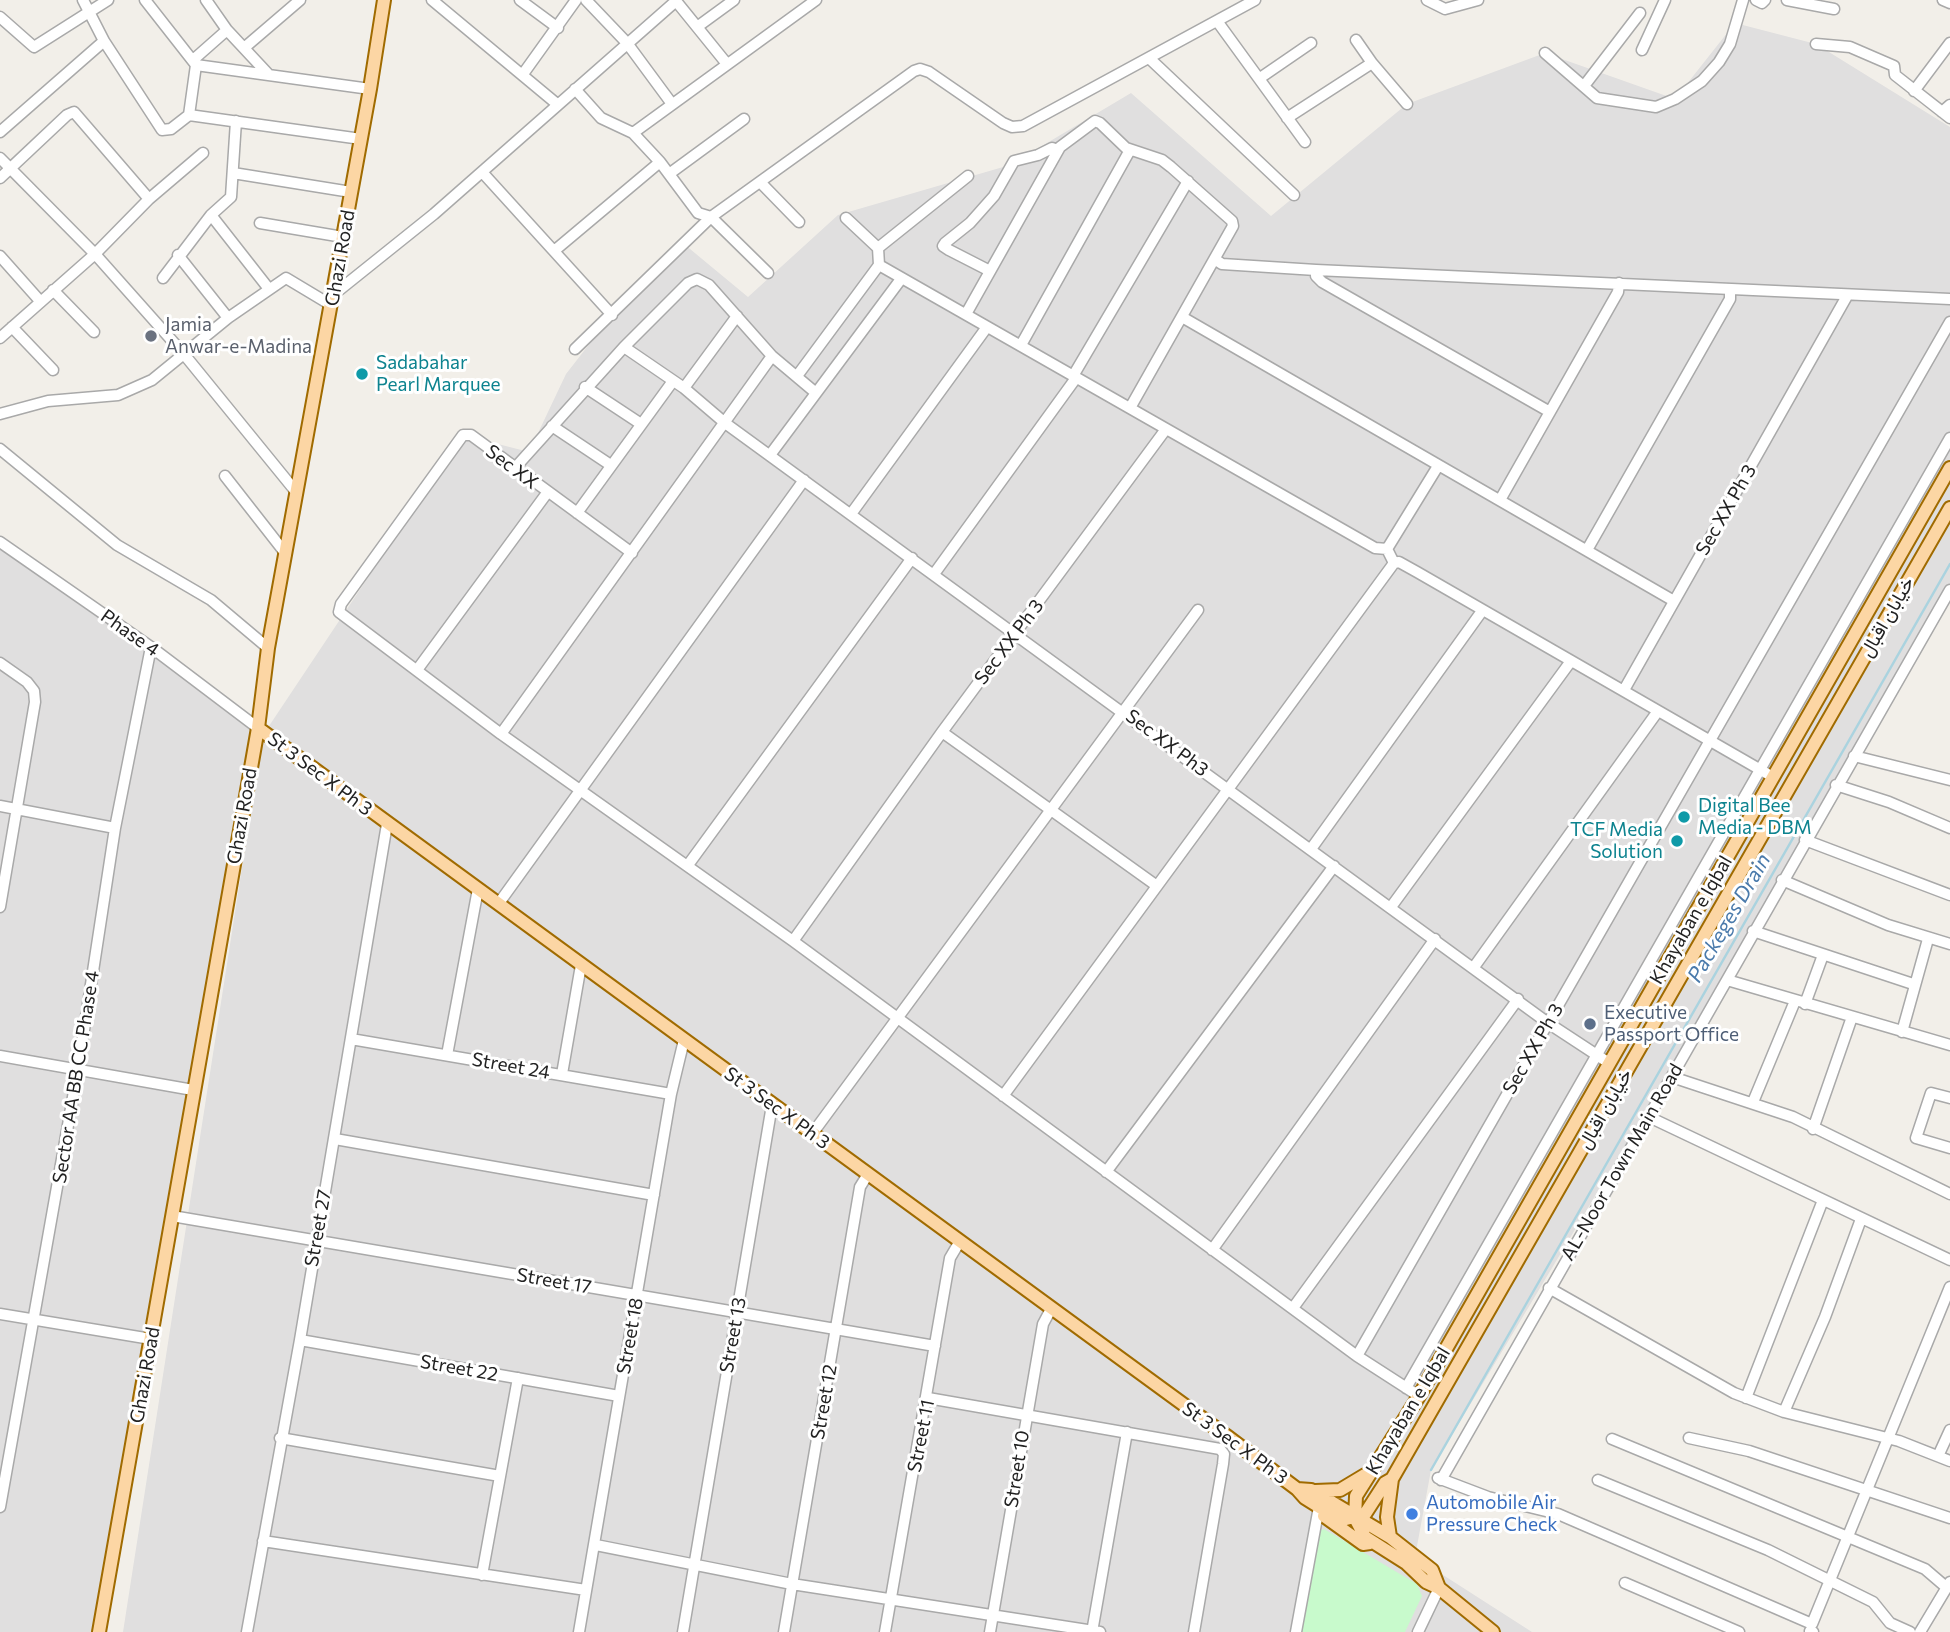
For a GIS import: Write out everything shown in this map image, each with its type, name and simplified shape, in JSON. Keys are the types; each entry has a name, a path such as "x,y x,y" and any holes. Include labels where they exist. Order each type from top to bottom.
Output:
{"main road":[{"name":"Ghazi Road","path":"99,1632 258,727 268,648 384,0"},
{"name":"Khayaban e Iqbal","path":"1355,1518 1354,1501 1419,1396 1950,468"},
{"name":"خیابان اقبال","path":"1355,1518 1367,1511 1385,1483 1392,1479 1950,508"},
{"name":"St 3 Sec X Ph 3","path":"258,727 1051,1308 1224,1443 1297,1489 1320,1508 1342,1520 1355,1518"},
{"path":"1675,948 1692,959"},
{"path":"1311,1490 1340,1490 1373,1469"},
{"path":"1390,1537 1387,1517 1392,1479"},
{"name":"St 3 Sec X Ph 3","path":"1297,1489 1311,1490 1355,1518"},
{"path":"1320,1508 1325,1519 1335,1527 1363,1544 1374,1543"},
{"path":"1355,1518 1390,1537 1432,1570 1439,1588"},
{"path":"1355,1518 1363,1535 1406,1563 1426,1582 1439,1588 1493,1632"}],"street":[{"path":"83,0 104,41 162,130 171,128 189,115 361,139"},
{"path":"0,17 34,47 108,0"},
{"path":"145,0 195,62 370,89"},
{"path":"206,0 227,30 269,75"},
{"path":"244,48 300,0"},
{"path":"432,0 557,104"},
{"path":"520,0 558,28"},
{"path":"523,74 576,0"},
{"path":"586,0 627,43 672,104"},
{"path":"697,27 734,0"},
{"path":"633,133 816,0"},
{"path":"575,349 711,217 920,69 1012,127 1023,126 1255,0"},
{"path":"1427,0 1445,9 1478,0"},
{"path":"1642,50 1665,0"},
{"path":"1545,53 1597,98 1656,107 1675,99 1702,81 1719,62 1730,44 1743,0"},
{"path":"1756,0 1762,3 1765,0"},
{"path":"1787,0 1835,9"},
{"path":"1943,0 1950,3"},
{"path":"0,414 48,401 118,396 152,380 228,318 286,278 332,300 676,1 727,64"},
{"path":"1584,86 1640,13"},
{"path":"1217,21 1305,142"},
{"path":"189,115 195,62 227,30"},
{"path":"1356,40 1407,104"},
{"path":"0,132 104,41"},
{"path":"1260,78 1311,43"},
{"path":"1914,91 1950,43"},
{"path":"1816,44 1850,47 1894,66 1895,75 1947,112"},
{"path":"1149,58 1294,195"},
{"path":"1287,118 1371,62"},
{"path":"575,89 601,118 633,133 660,162 698,213 711,217 768,273"},
{"path":"0,178 67,115 74,112 149,199"},
{"path":"669,174 744,119"},
{"path":"163,278 211,215 232,197 236,121"},
{"path":"966,314 1064,141 1095,121 1130,150 1162,160 1232,221 1232,231 1130,408"},
{"path":"990,271 943,246 970,223 994,196 1014,160 1038,155 1052,148 1058,150"},
{"path":"1021,345 1130,150"},
{"path":"53,370 4,332 95,254 149,199 203,153"},
{"path":"0,158 95,254 183,353 297,493"},
{"path":"554,251 660,162"},
{"path":"482,172 612,315"},
{"path":"233,173 351,192"},
{"path":"878,248 968,176"},
{"path":"934,574 1074,377 1188,181"},
{"path":"760,182 799,222"},
{"path":"211,215 269,289"},
{"path":"797,376 879,265 878,248 846,218"},
{"path":"260,223 343,237"},
{"path":"178,255 228,318"},
{"path":"0,256 40,301"},
{"path":"1216,260 1222,264 1316,270 1950,299"},
{"path":"879,265 1375,548 1387,549"},
{"path":"1316,270 1316,276 1322,282 1550,412"},
{"path":"514,469 585,387 688,283 697,279 709,285 772,356 816,393"},
{"path":"770,455 901,279"},
{"path":"1500,500 1618,292 1619,283"},
{"path":"1587,550 1730,299 1730,289"},
{"path":"53,290 94,332"},
{"name":"Sec XX Ph 3","path":"1624,690 1847,296"},
{"path":"684,388 737,316"},
{"path":"1182,317 1674,601"},
{"name":"Sec XX Ph 3","path":"1357,1356 1950,322"},
{"path":"851,513 987,327"},
{"name":"Sec XX Ph3","path":"624,347 684,388 725,423 1124,711 1548,1023 1609,1063"},
{"path":"501,734 772,356"},
{"path":"577,513 609,464 673,381"},
{"path":"585,387 641,424"},
{"path":"552,426 609,464"},
{"name":"Sec XX Ph 3","path":"793,941 942,732 1166,429"},
{"name":"Sec XX","path":"463,435 471,435 547,493 417,670 339,612 341,604 463,435"},
{"path":"1406,1388 1950,438"},
{"path":"0,450 117,545 211,600 268,648"},
{"path":"1387,549 1438,466"},
{"path":"225,476 286,554"},
{"path":"499,903 804,480"},
{"path":"547,493 632,553"},
{"name":"Phase 4","path":"0,542 151,647 258,727"},
{"path":"1387,549 1394,563"},
{"path":"688,865 912,558"},
{"path":"1003,1096 1394,563 1399,562 1418,572 1773,777"},
{"name":"AL-Noor Town Main Road","path":"1811,1630 1558,1514 1488,1497 1440,1479 1950,590"},
{"path":"812,1134 1198,610"},
{"path":"1311,849 1482,611"},
{"name":"Sector AA BB CC Phase 4","path":"0,1507 78,1069 115,828 151,647"},
{"path":"1391,907 1571,661"},
{"path":"0,663 27,682 34,691 35,702 0,907"},
{"path":"417,670 501,734 583,789 793,941 1357,1356 1419,1396"},
{"path":"1474,967 1658,711"},
{"path":"942,732 1157,886"},
{"path":"1854,756 1950,780"},
{"path":"1836,785 1889,802 1950,828"},
{"path":"0,806 115,828"},
{"name":"Street 27","path":"247,1632 280,1438 300,1340 315,1239 335,1139 387,824"},
{"path":"1805,840 1950,895"},
{"path":"1107,1172 1334,866"},
{"path":"1782,880 1863,916 1950,944"},
{"path":"447,1055 478,888"},
{"path":"1753,931 1913,984"},
{"path":"1212,1250 1435,939"},
{"path":"1902,1032 1913,984 1928,939"},
{"path":"1752,1102 1823,955"},
{"path":"562,1074 581,965"},
{"path":"1727,980 1950,1045"},
{"name":"Sec XX Ph 3","path":"1293,1308 1518,999"},
{"path":"1813,1129 1852,1017"},
{"name":"Street 24","path":"351,1039 671,1094"},
{"name":"Street 18","path":"579,1632 671,1094 684,1040"},
{"path":"0,1056 193,1090"},
{"path":"1672,1077 1752,1102 1950,1194"},
{"path":"1950,1098 1931,1093 1916,1138 1950,1148"},
{"name":"Street 13","path":"683,1632 772,1105"},
{"path":"1649,1117 1950,1261"},
{"path":"335,1139 654,1195"},
{"name":"Street 12","path":"784,1632 860,1187 868,1174"},
{"path":"1746,1398 1823,1200"},
{"name":"Street 17","path":"172,1216 935,1346"},
{"path":"1784,1412 1825,1317 1861,1219"},
{"name":"Street 11","path":"885,1632 928,1398 950,1258 960,1241"},
{"path":"1811,1630 1950,1287"},
{"path":"1549,1288 1746,1398 1784,1412 1889,1438 1939,1454 1950,1461"},
{"name":"Street 10","path":"990,1632 1026,1414 1043,1324 1051,1308"},
{"path":"0,1314 151,1339"},
{"name":"Street 22","path":"300,1340 619,1396"},
{"path":"482,1574 518,1378"},
{"path":"928,1398 1126,1432 1224,1443 1223,1464 1194,1632"},
{"path":"1939,1454 1950,1430"},
{"path":"596,1545 792,1584 1095,1632 1126,1432"},
{"path":"280,1438 500,1476"},
{"path":"1689,1438 1749,1451 1950,1518"},
{"path":"1612,1439 1925,1569 1948,1585 1920,1632"},
{"path":"1598,1480 1768,1550 1873,1602 1891,1623 1910,1632"},
{"path":"1296,1632 1320,1508"},
{"path":"263,1541 586,1590"},
{"path":"1625,1583 1739,1632"},
{"path":"1418,1632 1439,1588"}],"shaded area":[{"path":"1735,23 1816,44 1950,127 1950,589 1737,959 1431,1470 1415,1557 1532,1632 123,1632 255,784 104,1632 0,1632 0,544 263,735 463,435 529,452 566,374 612,315 684,244 748,297 838,215 1010,165 1131,93 1271,216 1407,104 1545,53 1675,99"}],"green space":[{"path":"1324,1529 1417,1584 1422,1596 1405,1632 1302,1632 1318,1531"}],"waterway":[{"name":"Packeges Drain","path":"1431,1470 1950,564"}],"place":[{"name":"Jamia Anwar-e-Madina","path":"151,336"},
{"name":"Sadabahar Pearl Marquee","path":"362,374"},
{"name":"Digital Bee Media - DBM","path":"1684,817"},
{"name":"TCF Media Solution","path":"1677,841"},
{"name":"Executive Passport Office","path":"1590,1024"},
{"name":"Automobile Air Pressure Check","path":"1412,1514"}]}
